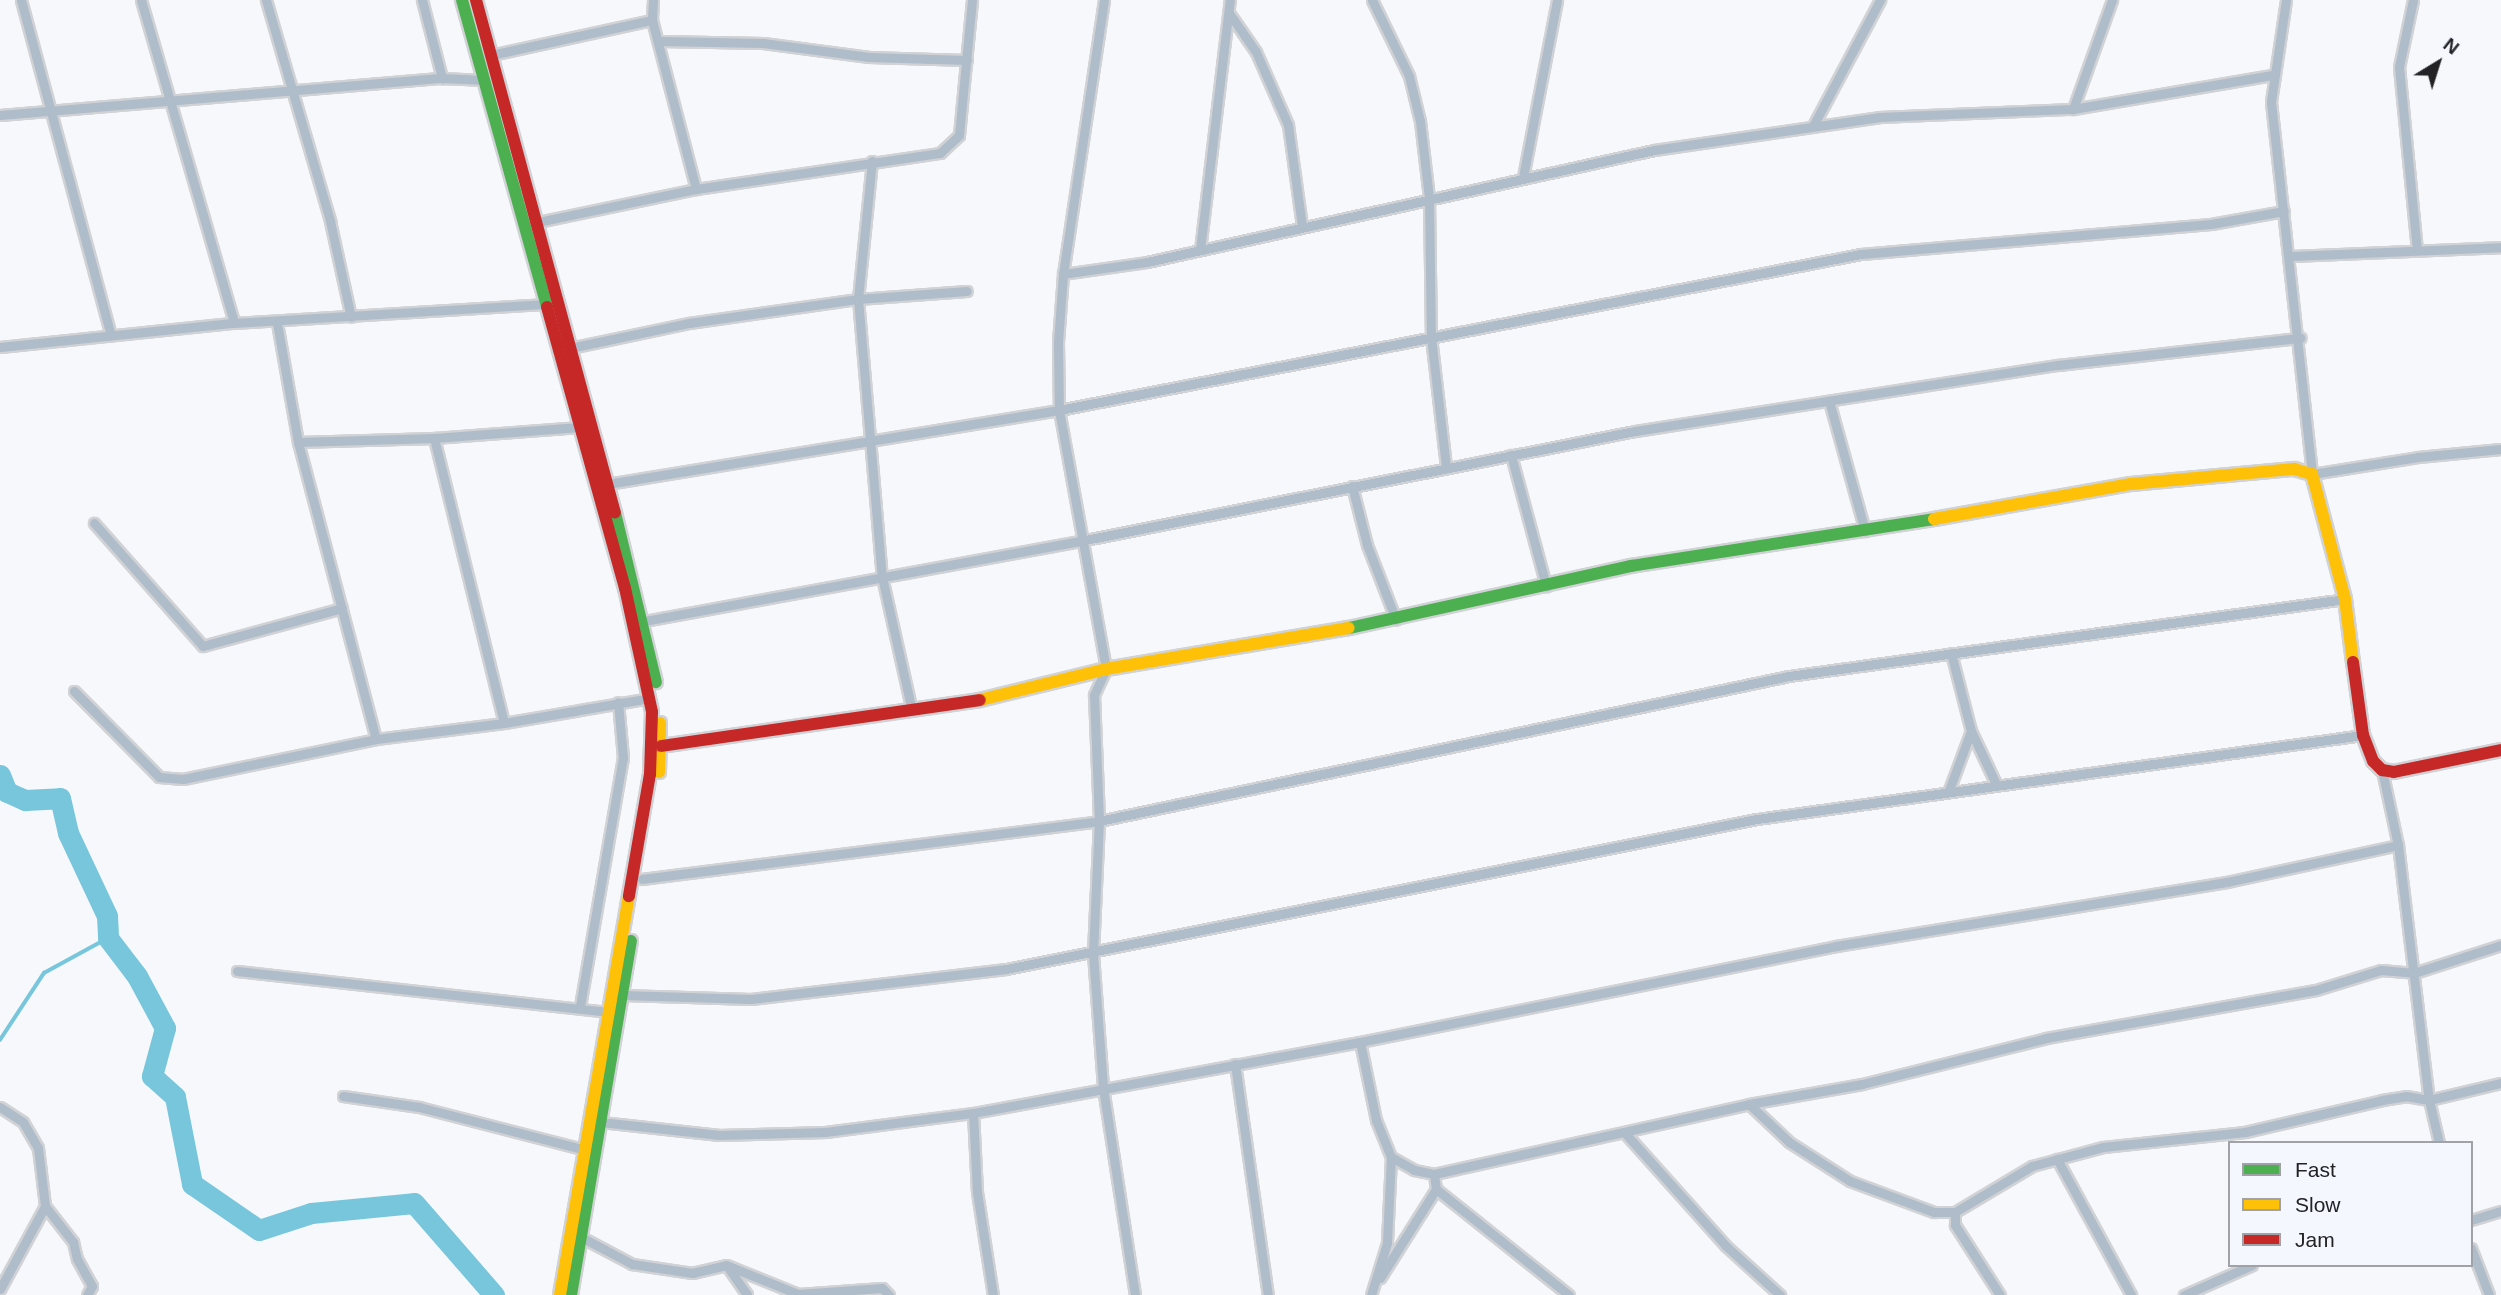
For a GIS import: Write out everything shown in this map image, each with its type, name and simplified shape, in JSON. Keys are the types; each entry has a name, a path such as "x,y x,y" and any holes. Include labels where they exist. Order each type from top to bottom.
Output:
{"main road":[{"path":"462,0 625,588 650,698 650,774 560,1295"},
{"path":"476,0 644,621 660,703 661,746 642,879 572,1295"},
{"path":"504,154 518,150"},
{"path":"661,746 975,701 1106,669 1396,621 1546,586 1786,540 1865,531 2131,484 2294,469 2312,474 2345,599 2363,735 2382,770 2501,750"}],"street":[{"path":"21,0 48,111 111,335"},
{"path":"141,0 234,323"},
{"path":"266,0 290,92 330,221 351,317"},
{"path":"422,0 442,78"},
{"path":"653,0 652,20 660,41 696,189"},
{"path":"538,222 696,189 940,153 951,147 959,135 972,0"},
{"path":"1104,0 1063,274 1058,342 1059,410 1080,541 1106,669 1094,695 1099,821 1093,954 1103,1088 1135,1295"},
{"path":"1200,250 1230,0"},
{"path":"1372,0 1409,76 1420,121 1429,198 1431,337 1446,467"},
{"path":"1523,177 1557,0"},
{"path":"1813,127 1880,0"},
{"path":"2073,109 2112,0"},
{"path":"2286,0 2272,75 2271,102 2300,338 2312,474 2418,457 2501,449"},
{"path":"2413,0 2399,68 2417,249"},
{"path":"1229,13 1256,52 1288,125 1302,226"},
{"path":"491,55 652,20"},
{"path":"660,41 763,43 869,57 967,60"},
{"path":"1063,274 1200,250 1654,150 1879,117 2073,109 2272,75"},
{"path":"0,115 170,103 442,78 484,80"},
{"path":"872,161 858,299 882,577 912,710"},
{"path":"607,484 871,444 1059,410 1861,254 2211,224 2284,211"},
{"path":"2290,256 2501,247"},
{"path":"570,348 689,323 858,299 967,291"},
{"path":"0,347 234,323 276,323 546,304"},
{"path":"276,323 298,442 376,739"},
{"path":"644,621 1080,541 1511,455 2057,365 2300,338"},
{"path":"1829,401 1865,531"},
{"path":"298,442 434,439 580,427"},
{"path":"434,439 504,723"},
{"path":"1511,455 1546,586"},
{"path":"1352,486 1367,545 1396,621"},
{"path":"94,523 203,646 342,608"},
{"path":"642,879 1099,821 1598,713 1789,676 2345,599"},
{"path":"1951,653 1971,731 1996,784"},
{"path":"74,691 159,777 183,779 376,739 504,723 650,698"},
{"path":"580,1006 623,758 618,702"},
{"path":"1949,790 1971,731"},
{"path":"623,995 751,999 1006,969 1093,954 1757,819 1949,790 2363,735"},
{"path":"2382,770 2398,845 2429,1100 2439,1141"},
{"path":"601,1122 719,1135 827,1132 974,1113 1360,1042 1836,946 2227,882 2398,845"},
{"path":"1391,1157 1414,1170 1434,1174 1749,1104 1862,1084 2046,1038 2316,990 2381,970 2414,973 2501,946"},
{"path":"237,971 580,1006 610,1012"},
{"path":"1360,1042 1376,1120 1391,1157 1387,1243 1373,1291"},
{"path":"1236,1064 1268,1295"},
{"path":"1749,1104 1789,1142 1850,1181 1934,1212 1955,1212 1980,1201 2010,1177 2057,1159 2103,1147 2245,1132 2394,1098 2429,1100 2501,1083"},
{"path":"343,1096 419,1107 586,1150"},
{"path":"0,1107 23,1122 38,1148 45,1206 73,1242 77,1259 92,1286 87,1295"},
{"path":"974,1113 977,1192 993,1295"},
{"path":"1624,1132 1726,1246 1780,1295"},
{"path":"2057,1159 2131,1295"},
{"path":"1373,1291 1436,1189 1434,1174"},
{"path":"1436,1189 1569,1295"},
{"path":"0,1289 45,1206"},
{"path":"2473,1219 2501,1211"},
{"path":"1955,1212 1955,1226 2000,1295"},
{"path":"581,1237 632,1264 692,1273 726,1265 798,1294 882,1288 889,1295"},
{"path":"2473,1253 2489,1295"},
{"path":"726,1265 747,1295"},
{"path":"2184,1295 2247,1267"}],"waterway":[{"path":"0,775 7,792 25,800 60,798 68,833 107,916 108,938 137,976 165,1028 152,1076 175,1097 192,1184 259,1230 311,1213 414,1203 494,1295"},
{"path":"0,1040 44,973 108,938"}],"traffic: fast":[{"path":"462,0 547,307"},
{"path":"615,513 656,682"},
{"path":"1349,628 1631,566 1934,519"},
{"path":"571,1295 631,941"}],"traffic: slow":[{"path":"1934,519 2131,484 2294,469 2312,474 2345,599 2353,662"},
{"path":"980,700 1106,669 1349,628"},
{"path":"659,772 660,723"},
{"path":"560,1295 629,896"}],"traffic: jam":[{"path":"476,0 615,513"},
{"path":"547,307 625,588 652,712 650,774 629,896"},
{"path":"2353,662 2363,735 2373,761 2382,770 2394,772 2501,750"},
{"path":"661,746 980,700"}]}
